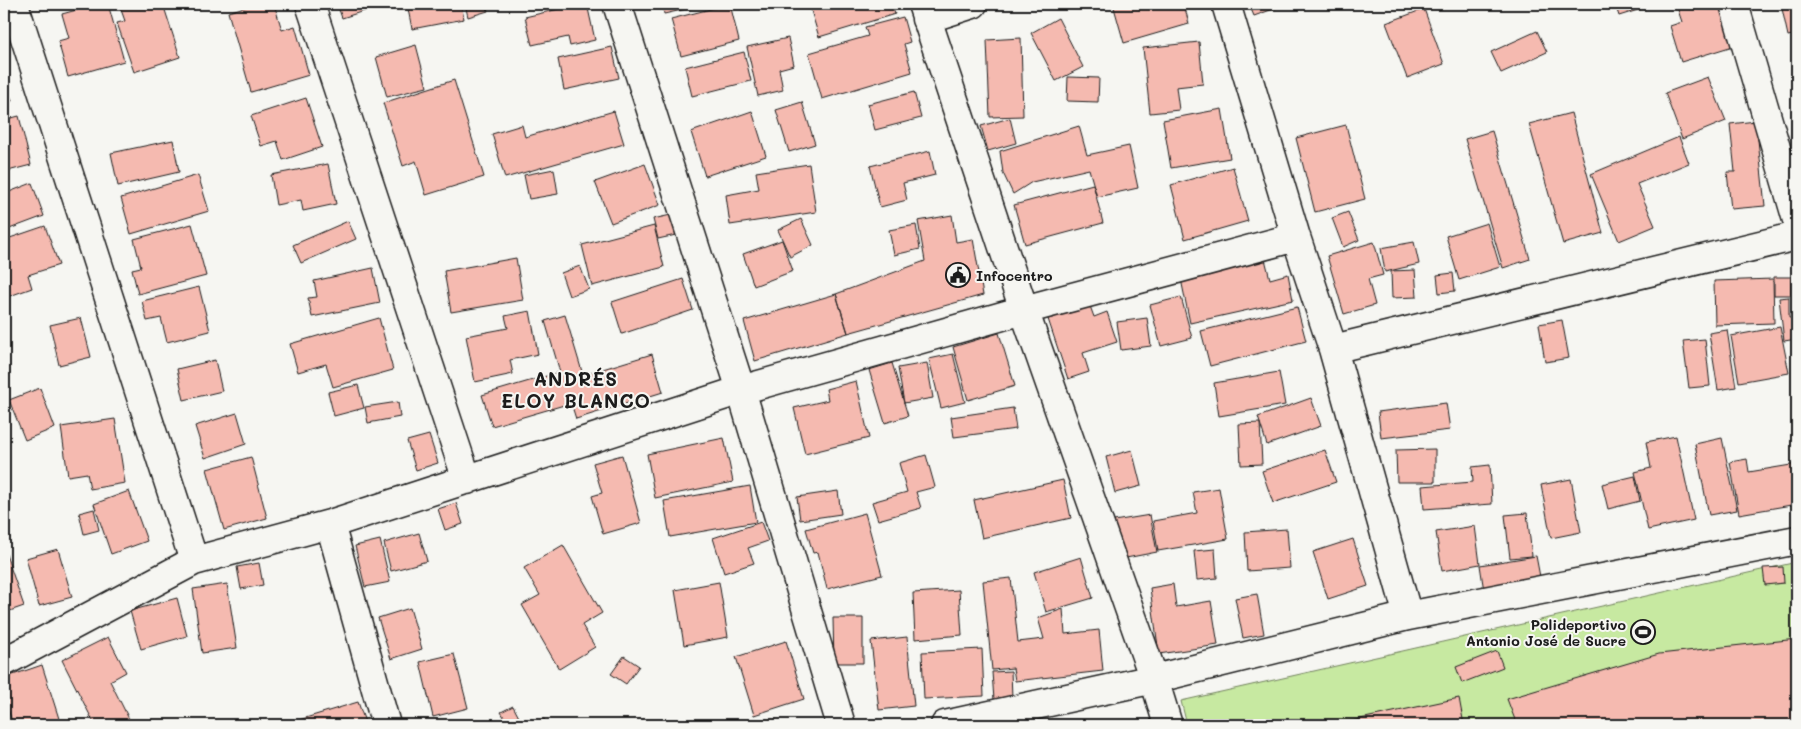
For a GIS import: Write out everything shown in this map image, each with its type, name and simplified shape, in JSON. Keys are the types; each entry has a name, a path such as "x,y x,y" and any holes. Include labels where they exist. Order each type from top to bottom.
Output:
{"street":[{"path":"14,4 194,561"},
{"path":"310,4 467,480"},
{"path":"617,4 741,390 840,725"},
{"path":"973,4 924,11 1024,310 1154,679 1168,725"},
{"path":"1226,4 1296,237 1333,348 1408,616"},
{"path":"1734,4 1797,220"},
{"path":"1333,348 1797,236"},
{"path":"4,662 194,561 330,524 741,390 1024,310 1296,237"},
{"path":"330,524 386,725"},
{"path":"945,725 1154,679 1408,616 1797,540"}],"green space":[{"name":"Polideportivo Antonio José de Sucre","path":"1797,562 1797,725 1187,725 1181,701"}],"building":[{"path":"98,4 108,4 124,61 68,77 58,41 69,38 62,14"},
{"path":"119,4 163,4 180,57 134,72 117,23 125,21"},
{"path":"255,4 274,4 282,30 295,26 309,75 251,92 228,12"},
{"path":"337,4 386,4 342,18"},
{"path":"407,4 461,4 464,19 412,29"},
{"path":"465,4 486,4 488,11 468,17"},
{"path":"587,4 595,40 570,46 568,37 532,45 525,17"},
{"path":"662,4 700,4 700,6 664,14"},
{"path":"730,4 739,41 681,56 671,19"},
{"path":"809,4 891,4 895,14 819,37"},
{"path":"1113,4 1184,4 1189,24 1124,43"},
{"path":"1249,4 1287,4 1254,16"},
{"path":"1615,4 1640,4 1641,9 1619,16"},
{"path":"1676,4 1721,4 1733,46 1681,62 1670,26 1682,22"},
{"path":"1781,4 1797,4 1797,34 1788,36"},
{"path":"1424,9 1444,64 1407,78 1386,23"},
{"path":"903,17 910,42 904,44 912,72 822,99 809,53 868,36 865,27"},
{"path":"1058,18 1083,67 1056,81 1031,33"},
{"path":"1537,31 1547,52 1501,73 1491,52"},
{"path":"788,38 794,65 779,69 783,90 758,96 747,47"},
{"path":"1021,38 1023,116 990,117 987,40"},
{"path":"1199,42 1203,84 1176,87 1179,110 1150,113 1143,48"},
{"path":"416,45 427,87 387,97 376,57"},
{"path":"612,47 619,78 564,90 558,59"},
{"path":"744,52 751,81 692,96 685,67"},
{"path":"4,76 12,101 4,104"},
{"path":"1068,77 1099,78 1098,102 1067,101"},
{"path":"1708,77 1726,121 1682,139 1665,93"},
{"path":"454,80 484,177 426,195 416,161 403,166 383,103"},
{"path":"914,92 921,118 875,130 868,104"},
{"path":"306,98 322,147 283,160 277,141 261,146 251,116"},
{"path":"802,102 815,144 789,152 776,110"},
{"path":"1222,109 1230,158 1171,168 1163,120"},
{"path":"614,111 624,144 505,178 492,134 522,125 525,137"},
{"path":"752,111 766,156 705,176 691,132"},
{"path":"1571,113 1603,233 1563,244 1529,124"},
{"path":"19,116 31,165 4,172 4,120"},
{"path":"1010,118 1016,143 988,151 981,126"},
{"path":"1756,121 1765,206 1731,209 1727,172 1735,172 1730,124"},
{"path":"1346,125 1365,199 1315,212 1296,138"},
{"path":"1079,126 1087,155 1129,146 1138,188 1097,197 1089,169 1032,182 1013,194 1003,173 1000,151"},
{"path":"1492,131 1530,259 1503,268 1465,139"},
{"path":"1679,137 1689,163 1637,184 1655,226 1619,241 1591,174"},
{"path":"173,140 179,172 118,186 111,153"},
{"path":"930,151 935,175 903,183 907,200 880,207 870,166"},
{"path":"328,164 336,204 303,211 301,200 276,205 271,175"},
{"path":"645,164 660,205 611,223 595,182"},
{"path":"809,164 816,212 730,225 726,195 759,189 756,172"},
{"path":"1233,167 1248,221 1185,239 1171,185"},
{"path":"554,169 558,194 529,199 524,175"},
{"path":"198,175 209,211 131,234 121,198"},
{"path":"32,183 44,216 4,231 4,194"},
{"path":"1093,184 1103,223 1025,244 1014,205"},
{"path":"1348,212 1359,240 1343,247 1332,218"},
{"path":"671,215 676,235 658,239 653,219"},
{"path":"952,215 956,242 973,239 983,295 848,333 836,294 925,261 918,221"},
{"path":"801,219 813,245 790,257 778,230"},
{"path":"348,221 356,239 301,263 293,245"},
{"path":"1487,223 1500,267 1459,280 1446,236"},
{"path":"192,224 206,276 138,294 132,269 141,267 134,239"},
{"path":"916,225 920,249 894,255 889,230"},
{"path":"45,226 59,265 28,275 32,288 4,298 4,240"},
{"path":"654,226 664,267 592,286 582,245"},
{"path":"782,240 793,271 754,286 743,254"},
{"path":"1374,242 1383,275 1368,279 1375,305 1344,314 1327,256"},
{"path":"1414,242 1419,264 1385,272 1381,248"},
{"path":"516,258 523,300 451,312 444,271"},
{"path":"1265,259 1270,279 1288,274 1293,300 1190,323 1181,279"},
{"path":"580,266 589,289 569,296 561,273"},
{"path":"373,268 380,303 312,317 308,298 317,297 314,281"},
{"path":"1415,270 1417,297 1392,298 1391,271"},
{"path":"1453,273 1455,291 1439,293 1437,275"},
{"path":"1774,277 1791,277 1791,295 1774,295"},
{"path":"683,279 693,310 622,334 612,302"},
{"path":"1773,279 1774,323 1715,325 1714,281"},
{"path":"199,287 210,331 167,342 161,318 147,321 142,301"},
{"path":"836,294 848,333 755,361 744,321"},
{"path":"1181,297 1192,338 1161,346 1150,305"},
{"path":"1789,297 1789,318 1797,317 1797,339 1784,341 1779,298"},
{"path":"1090,306 1094,317 1107,312 1117,342 1083,353 1089,372 1068,379 1048,319"},
{"path":"1297,307 1306,341 1210,366 1201,331"},
{"path":"530,311 538,354 510,360 513,374 475,382 466,336 508,328 505,316"},
{"path":"565,315 583,375 652,354 663,392 576,419 571,403 492,426 482,395 560,372 545,321"},
{"path":"81,318 91,357 59,365 50,325"},
{"path":"379,318 393,370 333,387 326,364 298,372 290,344"},
{"path":"1147,318 1151,346 1121,350 1117,322"},
{"path":"1562,320 1569,358 1545,362 1539,324"},
{"path":"1780,327 1789,373 1739,382 1731,336"},
{"path":"1727,330 1736,387 1718,390 1709,333"},
{"path":"999,333 1015,386 968,400 953,347"},
{"path":"1705,339 1710,386 1689,388 1683,341"},
{"path":"953,354 965,402 941,408 929,359"},
{"path":"215,360 222,391 184,400 177,369"},
{"path":"892,363 908,416 885,423 869,370"},
{"path":"927,363 933,398 904,403 898,368"},
{"path":"1279,372 1285,405 1219,416 1214,383"},
{"path":"856,381 869,438 805,454 794,408 828,400 826,389"},
{"path":"358,385 364,408 334,416 328,392"},
{"path":"40,388 55,428 25,440 9,400"},
{"path":"1311,398 1321,426 1267,445 1258,417"},
{"path":"398,402 400,417 368,423 365,407"},
{"path":"1446,403 1450,430 1381,438 1378,412"},
{"path":"1013,408 1016,429 954,437 951,417"},
{"path":"237,413 246,444 205,458 195,426"},
{"path":"115,419 125,483 90,489 87,473 68,476 61,427"},
{"path":"1260,423 1262,464 1241,465 1239,424"},
{"path":"429,435 438,463 416,470 407,441"},
{"path":"1676,436 1694,520 1648,530 1635,472 1651,468 1646,442"},
{"path":"724,438 733,482 655,498 647,454"},
{"path":"1722,438 1737,510 1709,515 1695,444"},
{"path":"1435,449 1435,482 1397,482 1396,450"},
{"path":"1132,450 1141,486 1115,493 1106,457"},
{"path":"1325,450 1336,482 1273,503 1262,471"},
{"path":"622,455 641,523 603,534 592,496 602,493 593,463"},
{"path":"926,455 935,487 916,492 921,508 878,520 872,502 907,492 899,463"},
{"path":"251,457 267,518 224,530 207,469"},
{"path":"1747,459 1749,472 1797,464 1797,504 1739,514 1730,462"},
{"path":"1490,465 1492,504 1424,509 1422,486 1473,482 1472,467"},
{"path":"1635,476 1640,501 1608,509 1602,484"},
{"path":"1571,479 1581,532 1551,538 1541,485"},
{"path":"1063,480 1071,518 982,538 974,500"},
{"path":"750,486 756,522 670,537 664,501"},
{"path":"1219,488 1228,539 1158,551 1153,521 1197,513 1193,492"},
{"path":"129,491 147,541 111,554 94,504"},
{"path":"838,491 841,514 800,520 797,497"},
{"path":"456,503 463,524 445,530 438,509"},
{"path":"94,509 99,530 84,534 79,513"},
{"path":"865,513 882,575 827,589 818,552 813,553 806,529"},
{"path":"1527,513 1532,556 1510,558 1505,515"},
{"path":"1150,515 1157,552 1121,559 1114,521"},
{"path":"761,522 768,541 748,548 754,563 724,573 713,538"},
{"path":"1475,526 1480,564 1442,571 1436,532"},
{"path":"1287,529 1290,568 1247,571 1245,532"},
{"path":"419,533 427,561 391,571 384,543"},
{"path":"1353,539 1368,586 1328,599 1313,552"},
{"path":"380,540 390,582 365,587 355,546"},
{"path":"563,545 602,613 582,625 595,647 559,669 522,605 540,595 524,568"},
{"path":"4,549 24,606 4,613"},
{"path":"58,549 72,597 39,606 26,558"},
{"path":"1215,549 1217,578 1197,580 1194,551"},
{"path":"1536,556 1541,582 1484,591 1480,565"},
{"path":"1081,557 1093,598 1046,612 1034,572"},
{"path":"259,563 263,585 241,589 237,567"},
{"path":"1783,567 1784,583 1765,585 1763,568"},
{"path":"1011,578 1018,642 1044,639 1038,618 1063,609 1065,634 1099,630 1103,671 1015,681 1013,668 992,670 983,581"},
{"path":"719,582 728,637 684,645 675,590"},
{"path":"227,584 237,648 202,653 193,589"},
{"path":"1173,584 1176,607 1211,601 1218,645 1159,654 1150,588"},
{"path":"959,590 962,635 915,639 913,593"},
{"path":"1257,594 1264,634 1243,638 1235,598"},
{"path":"177,598 187,636 141,649 130,611"},
{"path":"410,608 422,649 391,659 378,618"},
{"path":"833,618 863,618 863,663 834,663"},
{"path":"108,637 126,672 110,681 132,725 95,725 62,660"},
{"path":"907,637 914,706 879,710 871,641"},
{"path":"1797,639 1797,725 1517,725 1507,699 1659,654"},
{"path":"786,641 804,699 754,715 736,657"},
{"path":"982,649 984,696 924,699 922,652"},
{"path":"1497,651 1503,667 1462,683 1456,667"},
{"path":"454,654 468,708 433,717 420,662"},
{"path":"624,656 639,666 626,684 611,674"},
{"path":"42,665 61,725 13,725 4,696 4,678"},
{"path":"1011,671 1012,698 994,700 992,672"},
{"path":"1459,698 1464,725 1332,725"},
{"path":"358,702 366,725 290,725 289,723"},
{"path":"513,706 523,725 509,725 501,712"},
{"path":"544,719 548,725 533,725"}],"place":[{"name":"Infocentro","path":"958,275"},
{"name":"Polideportivo Antonio José de Sucre","path":"1643,632"}],"district":[{"name":"ANDRÉS ELOY BLANCO","path":"576,389"}]}
